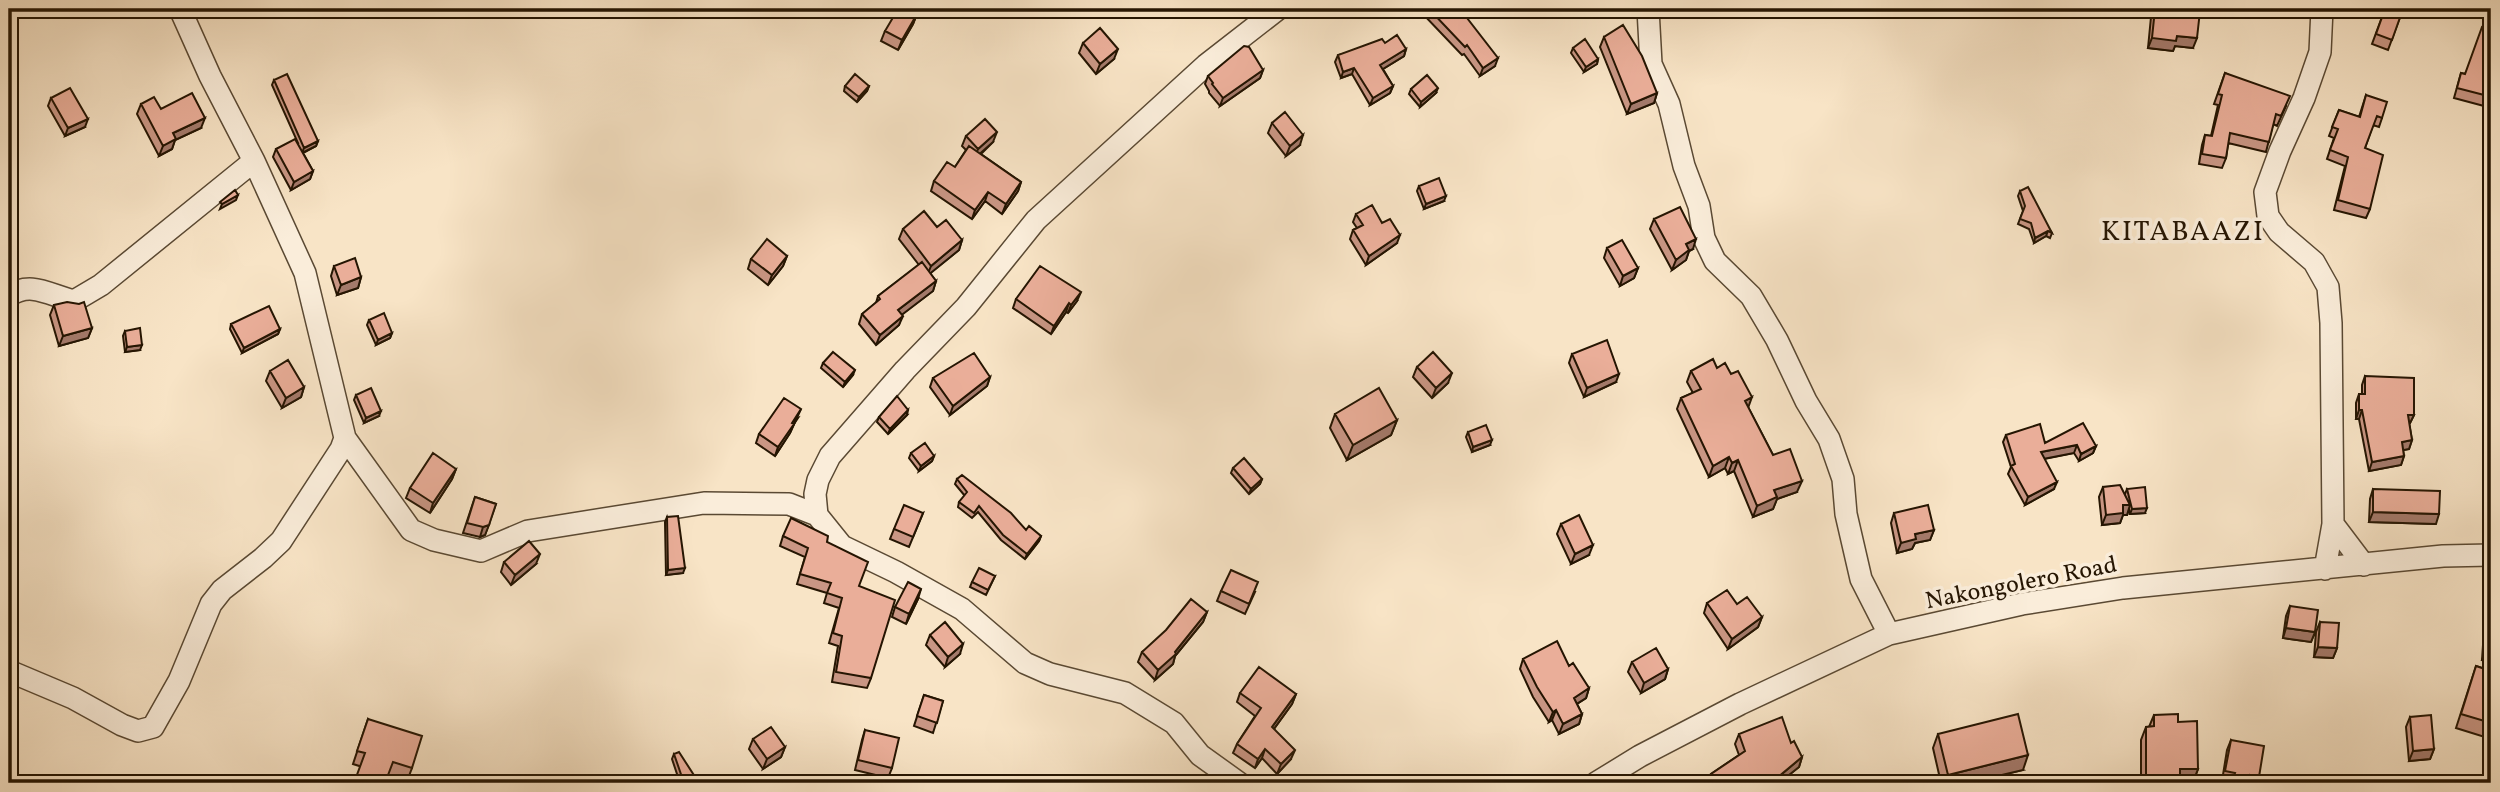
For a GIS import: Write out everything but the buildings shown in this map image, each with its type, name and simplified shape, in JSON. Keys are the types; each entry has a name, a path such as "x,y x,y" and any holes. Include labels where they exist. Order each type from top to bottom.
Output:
{"street":[{"path":"180,9 210,76 254,161 304,273 345,438 411,530 434,540 481,551 528,531 704,503 745,501 789,504 817,515 842,546 962,609 1025,663 1050,674 1125,693 1174,723 1200,755 1239,783"},
{"path":"817,515 815,494 818,480 830,456 905,370 965,307 1036,220 1196,74 1278,9"},
{"path":"1648,9 1651,64 1669,104 1684,166 1699,206 1704,238 1715,261 1751,296 1829,439 1843,479 1846,514 1861,579 1889,634"},
{"path":"2322,9 2320,52 2265,192 2268,216 2279,232 2314,262 2328,287 2331,323 2333,524 2325,569"},
{"path":"9,296 16,292 40,288 55,296 74,300 101,285 254,161"},
{"path":"9,671 73,698 122,725 138,731 153,727 179,681 211,604 222,590 281,541 341,449 345,438"},
{"path":"2333,524 2364,565"},
{"name":"Nakongolero Road","path":"1596,783 1640,756 1740,704 1889,634 2022,604 2123,588 2443,556 2491,555"}],"district":[{"name":"KITABAAZI","path":"2183,230"}]}
